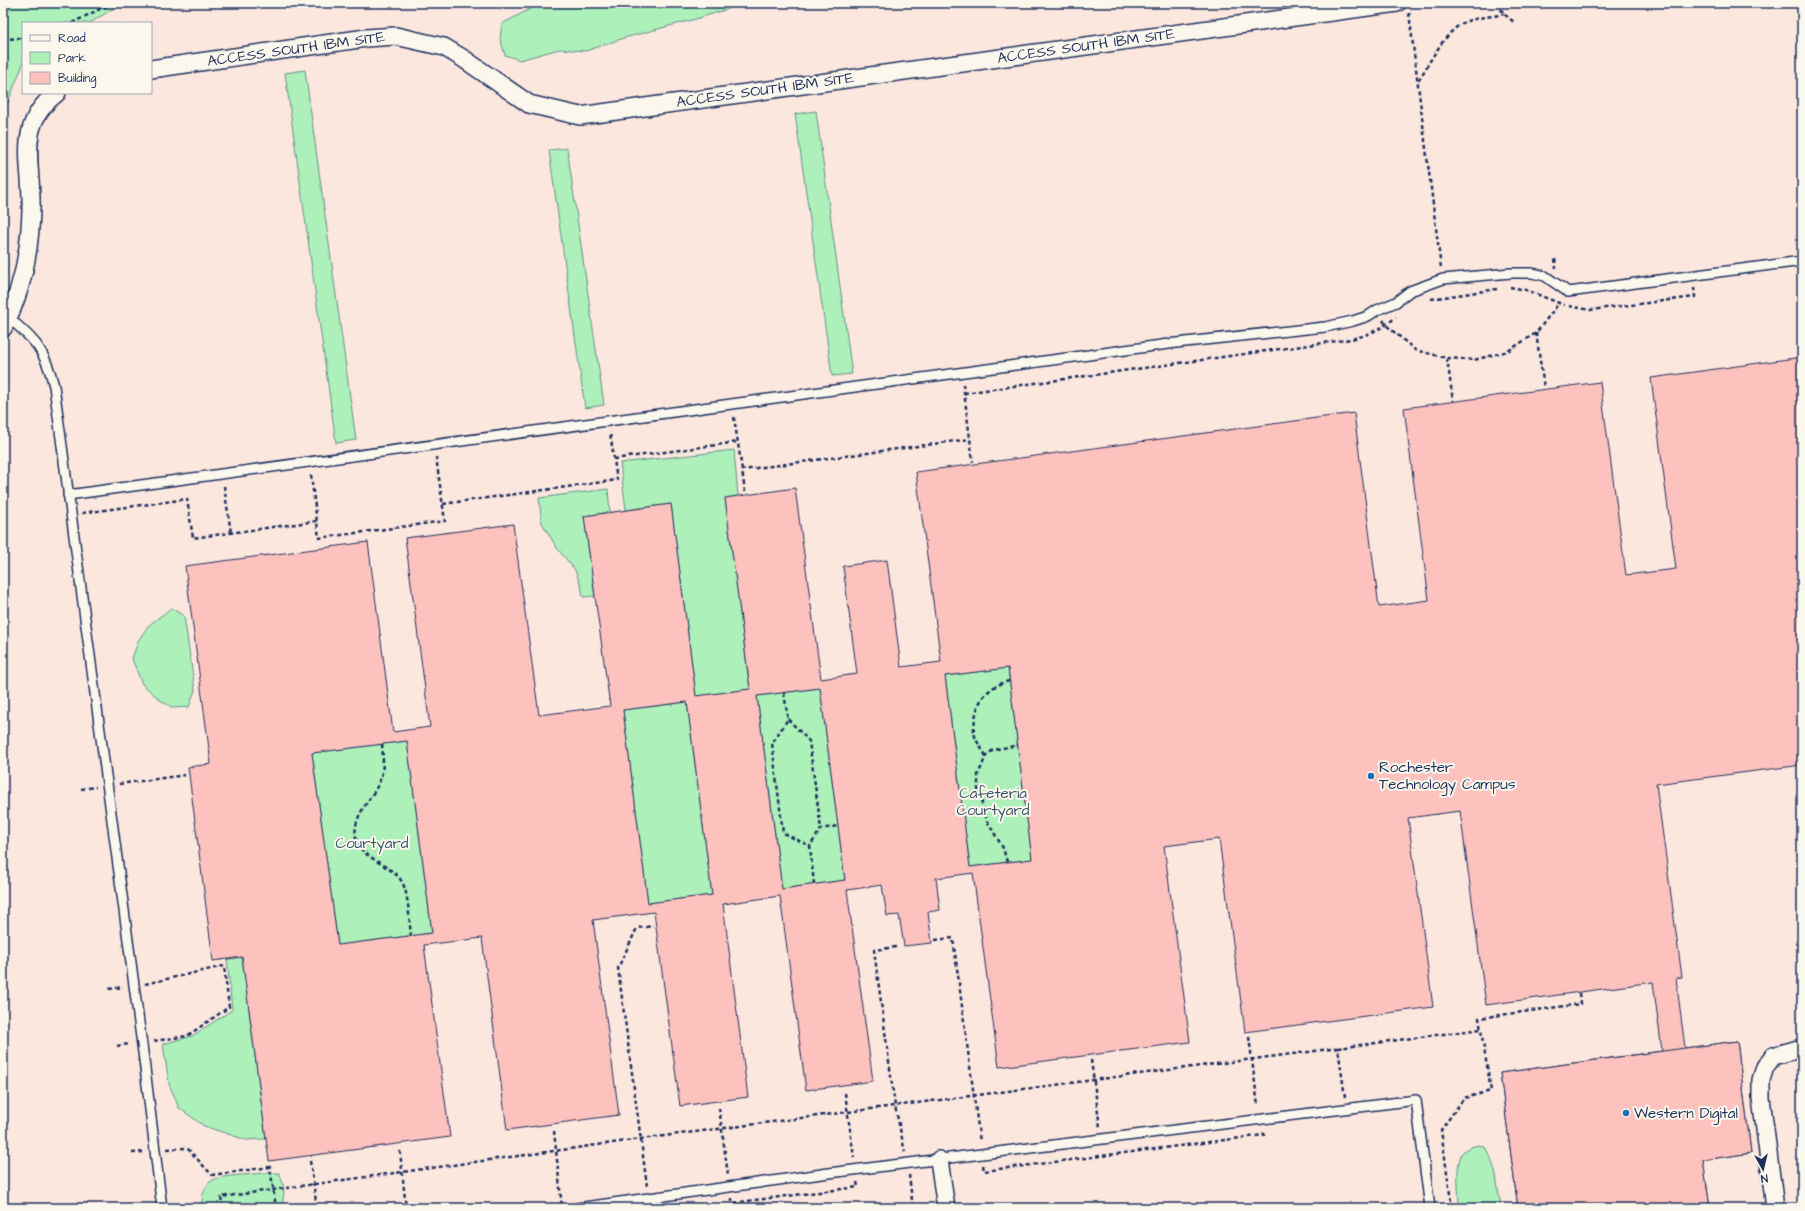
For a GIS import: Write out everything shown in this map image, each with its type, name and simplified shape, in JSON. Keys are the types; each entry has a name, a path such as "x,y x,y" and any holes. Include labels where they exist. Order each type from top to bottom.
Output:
{"street":[{"name":"ACCESS SOUTH IBM SITE","path":"152,69 366,38 396,36 444,47 529,104 580,116 1403,7"},
{"path":"5,320 25,270 32,210 28,164 30,128 38,111 47,100 56,94"},
{"path":"1776,1208 1761,1098 1762,1080 1765,1067 1772,1056 1802,1048"},
{"path":"939,1160 946,1208"}],"lane":[{"path":"68,495 1176,343 1325,327 1362,318 1376,310 1396,302 1410,290 1443,279 1511,272 1532,273 1545,276 1568,292 1802,261"},
{"path":"5,320 30,336 42,351 50,369 54,386 162,1208"},
{"path":"577,1208 730,1188 829,1173 1416,1100 1430,1208"}],"path":[{"path":"74,22 112,3"},
{"path":"1497,3 1504,14 1515,23"},
{"path":"1403,7 1419,80 1444,296 1501,288"},
{"path":"1419,80 1431,59 1452,31 1465,22 1504,14"},
{"path":"3,39 22,38"},
{"path":"1508,287 1526,290 1559,304 1590,310 1695,297 1693,275"},
{"path":"1376,310 1386,325 1415,350 1447,358 1474,360 1508,351 1536,333 1544,388"},
{"path":"964,393 1364,337 1386,325"},
{"path":"1447,358 1453,401"},
{"path":"961,372 973,462"},
{"path":"733,404 745,492"},
{"path":"742,470 970,439"},
{"path":"443,504 616,480 614,459 738,442"},
{"path":"309,462 319,538 445,521 435,445"},
{"path":"222,474 231,533"},
{"path":"71,515 187,499 193,538 317,521"},
{"path":"986,756 974,735 977,706 983,696 998,683 1009,681"},
{"path":"784,693 788,719 810,741 821,829 810,846 814,884"},
{"path":"788,719 772,743 783,833 810,846"},
{"path":"382,744 383,769 380,781 373,795 359,814 356,838 358,844 364,852 397,875 403,884 411,935"},
{"path":"1007,862 1003,848 987,821 978,789 978,775 986,756 993,750 1018,745"},
{"path":"81,789 185,775"},
{"path":"821,829 838,826"},
{"path":"649,1198 618,968 637,928 653,926"},
{"path":"935,940 953,938 984,1170 1264,1135 1260,1120 1249,1037"},
{"path":"895,1106 874,950 896,947"},
{"path":"109,989 134,986 224,966 229,1007 187,1036 117,1046"},
{"path":"1452,1208 1441,1130 1464,1098 1491,1091 1479,1018 1580,1004 1579,992"},
{"path":"223,1208 221,1197 722,1128 1481,1029"},
{"path":"1338,1048 1347,1109"},
{"path":"1091,1060 1103,1155"},
{"path":"845,1093 847,1112"},
{"path":"719,1108 732,1202"},
{"path":"554,1131 562,1208"},
{"path":"132,1153 187,1148 212,1175 270,1167 276,1208"},
{"path":"400,1151 406,1208"},
{"path":"310,1161 317,1208"}],"shaded area":[{"path":"3,3 1802,3 1802,1208 3,1208"}],"green space":[{"path":"3,3 122,3 92,22 22,22 22,67 3,115"},
{"path":"541,3 747,3 696,19 624,38 586,51 559,49 520,60 505,55 500,38 502,24"},
{"path":"305,70 356,440 336,443 285,73"},
{"path":"816,111 852,374 832,376 795,114"},
{"path":"567,148 604,405 585,408 549,150"},
{"path":"734,450 738,496 725,498 750,689 696,696 671,504 626,510 620,463"},
{"path":"608,489 610,512 584,516 595,596 583,597 581,586 575,570 557,548 542,523 539,498"},
{"path":"171,608 184,616 195,690 189,707 173,708 160,700 142,684 132,659 138,641 148,626"},
{"name":"Cafeteria Courtyard","path":"1008,668 1032,859 970,867 945,676"},
{"path":"820,688 845,880 782,889 757,696"},
{"path":"687,702 712,895 648,903 623,710"},
{"name":"Courtyard","path":"407,741 432,933 338,945 312,753"},
{"path":"242,957 266,1139 246,1140 204,1126 179,1108 169,1084 163,1044 192,1036 232,1010 227,959"},
{"path":"1479,1145 1485,1147 1491,1158 1496,1175 1501,1208 1459,1208 1459,1161 1462,1153 1466,1149"},
{"path":"262,1173 279,1173 284,1190 281,1208 202,1208 204,1191 211,1181 225,1177"}],"building":[{"name":"Rochester Technology Campus","path":"1802,357 1802,765 1656,784 1682,977 1676,978 1685,1048 1737,1041 1751,1153 1703,1160 1710,1208 1518,1208 1500,1073 1662,1051 1653,982 1486,1005 1460,811 1408,818 1433,1007 1245,1032 1219,839 1164,846 1190,1042 999,1067 973,873 936,878 940,910 928,912 932,943 904,946 899,915 887,916 882,885 847,890 873,1081 806,1090 780,896 723,904 748,1097 680,1106 654,912 593,920 619,1115 507,1130 482,938 424,945 450,1137 269,1161 242,957 213,961 188,767 211,764 185,566 368,542 393,732 430,727 405,538 513,524 539,715 610,706 584,516 671,504 696,696 750,689 725,498 795,488 821,679 857,674 843,566 887,560 901,667 941,662 916,472 1354,413 1379,607 1429,600 1404,408 1600,382 1626,575 1676,569 1651,378","holes":["1008,668 1032,859 970,867 945,676","820,688 845,880 782,889 757,696","687,702 712,895 648,903 623,710","407,741 432,933 338,945 312,753"]},
{"name":"Western Digital","path":"1737,1041 1751,1153 1703,1160 1710,1208 1518,1208 1500,1073"}],"place":[{"name":"Rochester Technology Campus","path":"1371,776"},
{"name":"Western Digital","path":"1626,1113"}]}
